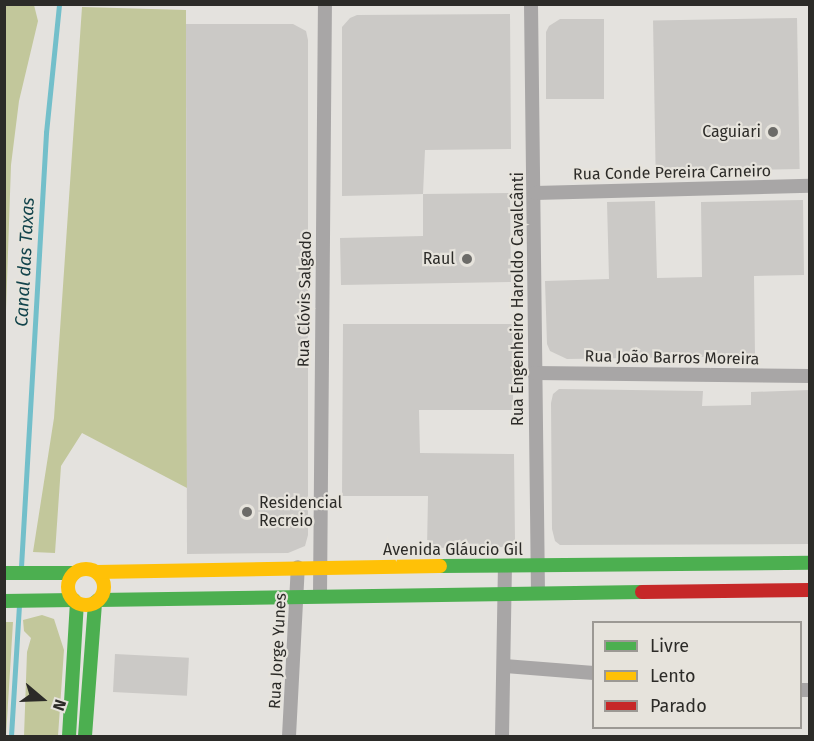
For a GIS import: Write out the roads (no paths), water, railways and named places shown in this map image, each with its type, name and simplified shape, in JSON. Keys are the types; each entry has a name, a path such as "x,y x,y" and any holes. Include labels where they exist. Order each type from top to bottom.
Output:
{"street":[{"name":"Rua Clóvis Salgado","path":"320,595 325,4"},
{"name":"Rua Engenheiro Haroldo Cavalcânti","path":"531,4 538,593"},
{"name":"Rua Conde Pereira Carneiro","path":"535,193 810,186"},
{"name":"Rua João Barros Moreira","path":"534,373 810,376"},
{"name":"Avenida Gláucio Gil","path":"97,572 298,567 810,563"},
{"path":"502,736 505,566"},
{"name":"Rua Jorge Yunes","path":"289,736 298,567"},
{"path":"4,573 74,573 85,568 97,572 104,586 97,601 85,736"},
{"path":"69,736 75,602 68,590 74,573"},
{"path":"4,601 52,600 86,605 97,601 298,595 810,590"},
{"path":"504,666 592,673"}],"waterway":[{"name":"Canal das Taxas","path":"21,567 46,133 59,4"},
{"name":"Canal das Taxas","path":"11,736 19,606"}],"place":[{"name":"Caguiari","path":"773,132"},
{"name":"Raul","path":"467,259"},
{"name":"Residencial Recreio","path":"247,512"}]}
